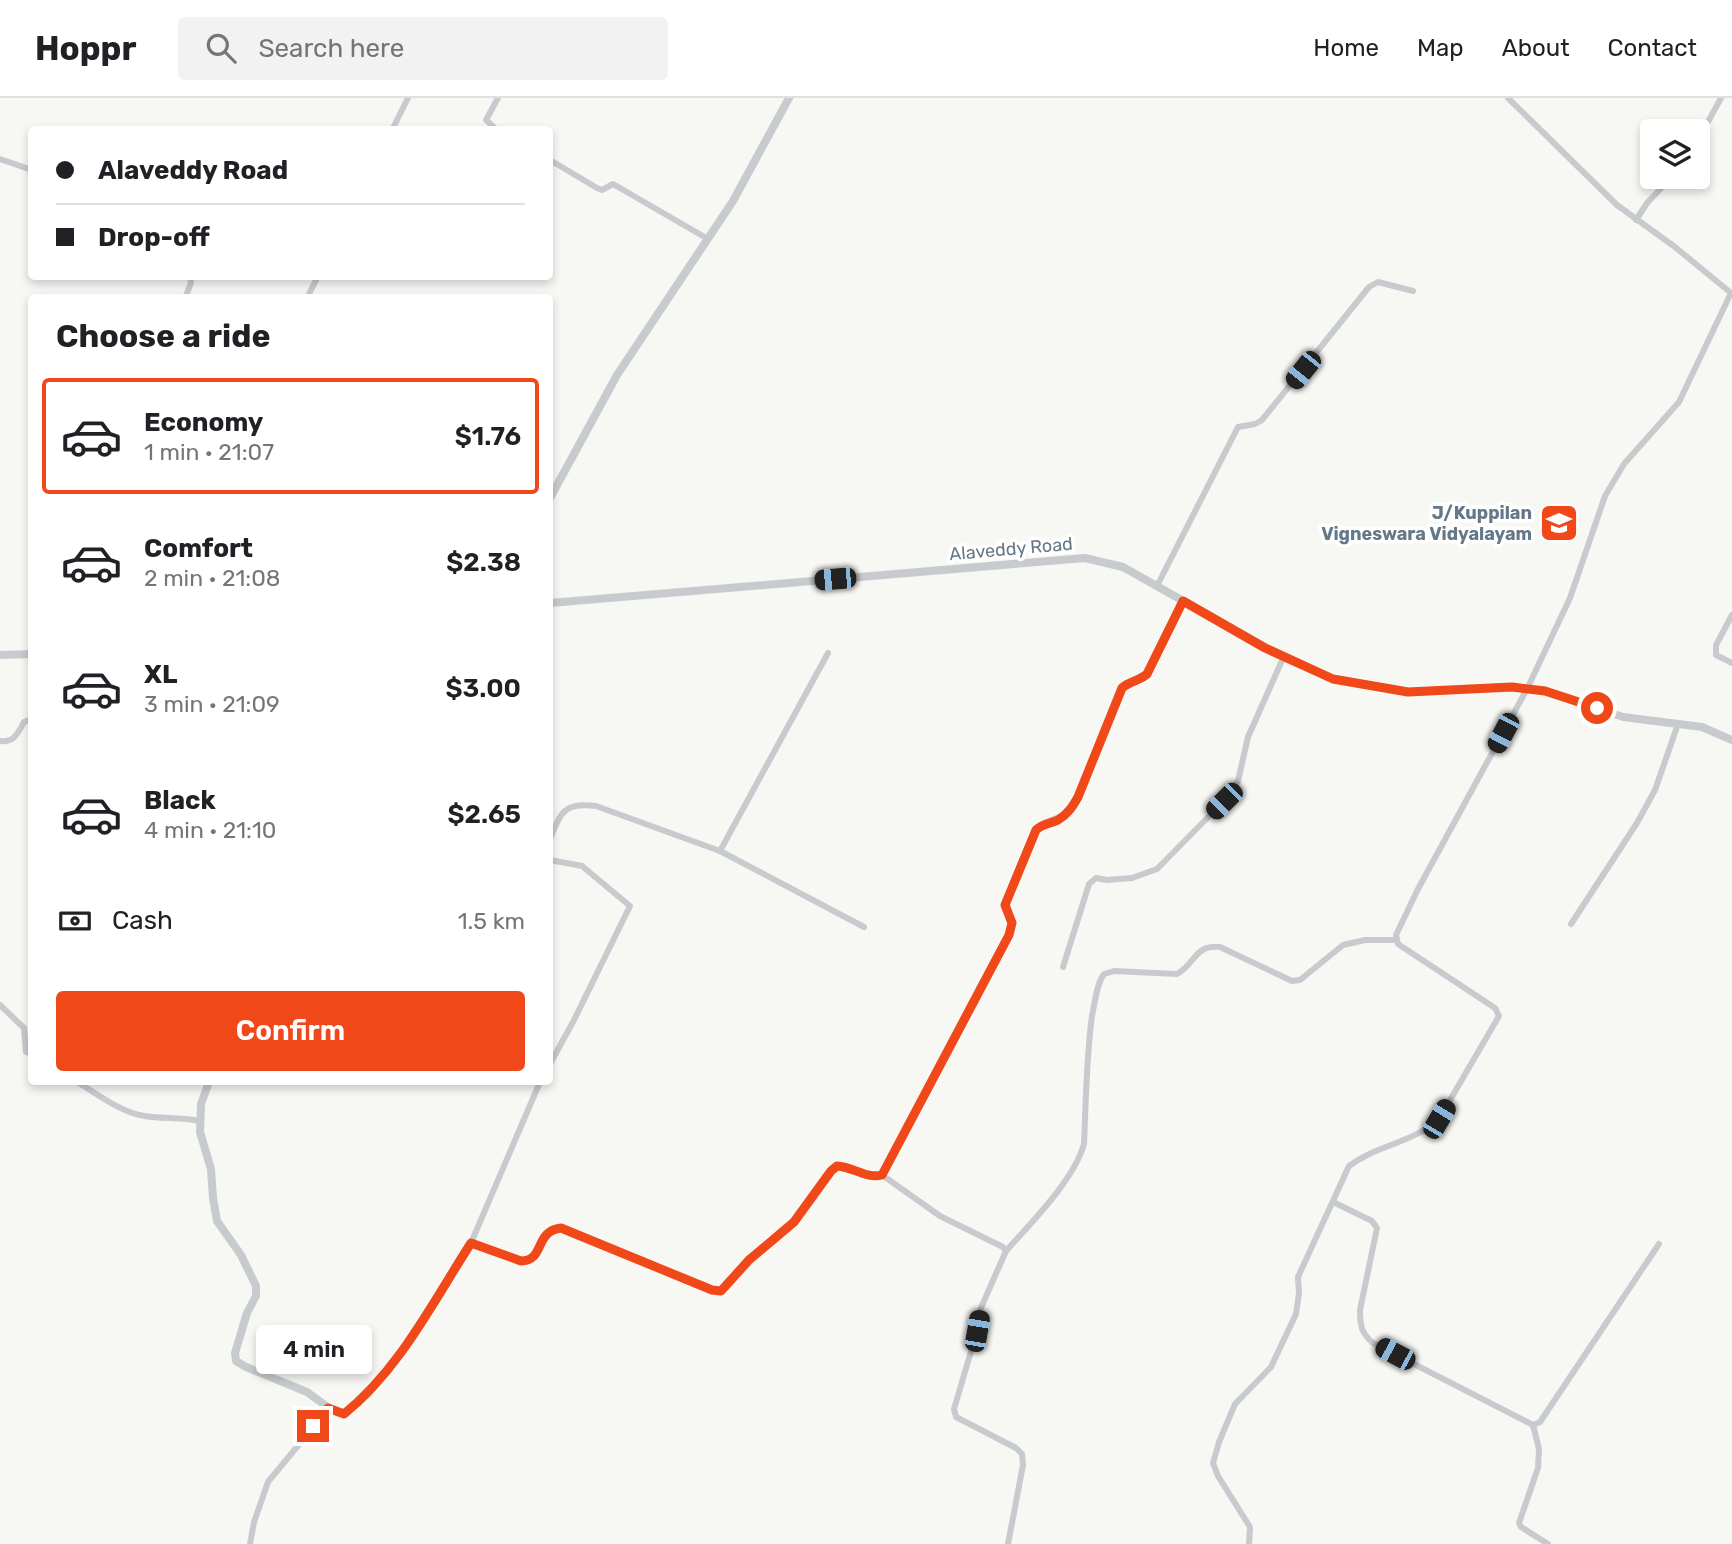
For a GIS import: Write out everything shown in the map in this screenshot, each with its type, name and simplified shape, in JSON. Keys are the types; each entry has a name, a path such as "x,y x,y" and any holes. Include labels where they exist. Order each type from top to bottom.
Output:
{"street":[{"path":"394,126 408,98"},
{"path":"491,126 486,120 498,98"},
{"path":"553,492 617,375 733,201 789,98"},
{"path":"1249,1544 1250,1527 1218,1476 1213,1463 1235,1404 1271,1367 1296,1314 1298,1277 1349,1166 1364,1155 1425,1132 1439,1119 1499,1016 1495,1008 1398,944 1395,935 1527,689 1570,597 1605,496 1623,464 1679,402 1732,293 1617,205 1508,98"},
{"path":"1710,119 1721,98"},
{"path":"0,159 28,169"},
{"path":"553,162 602,190 613,184 708,239"},
{"path":"1636,220 1647,202 1660,189"},
{"path":"309,294 316,280"},
{"path":"1157,586 1238,427 1262,420 1369,288 1378,282 1413,291"},
{"name":"Alaveddy Road","path":"553,603 1085,558 1124,567 1284,656 1333,679 1408,692 1512,687 1545,691 1623,717 1702,727 1732,740"},
{"path":"882,1175 1009,935 1012,923 1005,905 1036,830 1044,823 1056,821 1069,812 1078,797 1122,688 1147,674 1183,601"},
{"path":"1732,615 1716,645 1716,654 1732,663"},
{"path":"720,851 828,653"},
{"path":"0,655 28,654"},
{"path":"1063,967 1089,884 1096,878 1132,878 1157,869 1224,801 1238,782 1248,737 1284,656"},
{"path":"0,741 16,736 24,722 28,720"},
{"path":"1571,924 1637,823 1655,790 1678,724"},
{"path":"553,832 561,813 569,807 581,804 596,806 720,851 864,927"},
{"path":"553,861 582,866 629,906 575,1020 553,1059"},
{"path":"1008,1544 1023,1465 1022,1454 1016,1448 956,1418 954,1409 981,1310 1006,1251 1051,1199 1081,1156 1084,1144 1086,1055 1097,992 1104,974 1114,971 1177,974 1185,969 1200,950 1209,946 1220,947 1292,981 1300,980 1343,945 1365,940 1397,940"},
{"path":"0,1005 24,1028 28,1053"},
{"path":"82,1085 117,1106 144,1116 179,1116 200,1121"},
{"path":"208,1085 201,1104 200,1132 211,1169 217,1221 241,1255 256,1286 256,1296 247,1313 236,1361 307,1392 328,1408 344,1414 368,1395 404,1347 471,1243 539,1085"},
{"path":"471,1243 521,1261 528,1261 534,1257 545,1235 551,1229 561,1228 712,1290 721,1291 749,1260 794,1222 837,1166 873,1177 882,1175 940,1216 1003,1247 1006,1251"},
{"path":"1333,1202 1372,1220 1377,1228 1360,1310 1363,1335 1533,1424 1540,1422 1659,1244"},
{"path":"250,1544 254,1522 268,1482 328,1408"},
{"path":"1533,1424 1539,1449 1538,1468 1519,1523 1539,1542 1548,1544"}],"place":[{"name":"J/Kuppilan Vigneswara Vidyalayam","path":"1559,523"}],"route":[{"path":"313,1426 328,1408 344,1414 368,1395 404,1347 471,1243 521,1261 528,1261 534,1257 551,1229 561,1228 712,1290 721,1291 749,1260 794,1222 837,1166 873,1177 882,1175 1009,935 1012,923 1005,905 1036,830 1044,823 1056,821 1069,812 1078,797 1122,688 1147,674 1183,601 1265,648 1333,679 1408,692 1512,687 1545,691 1597,708"}]}
